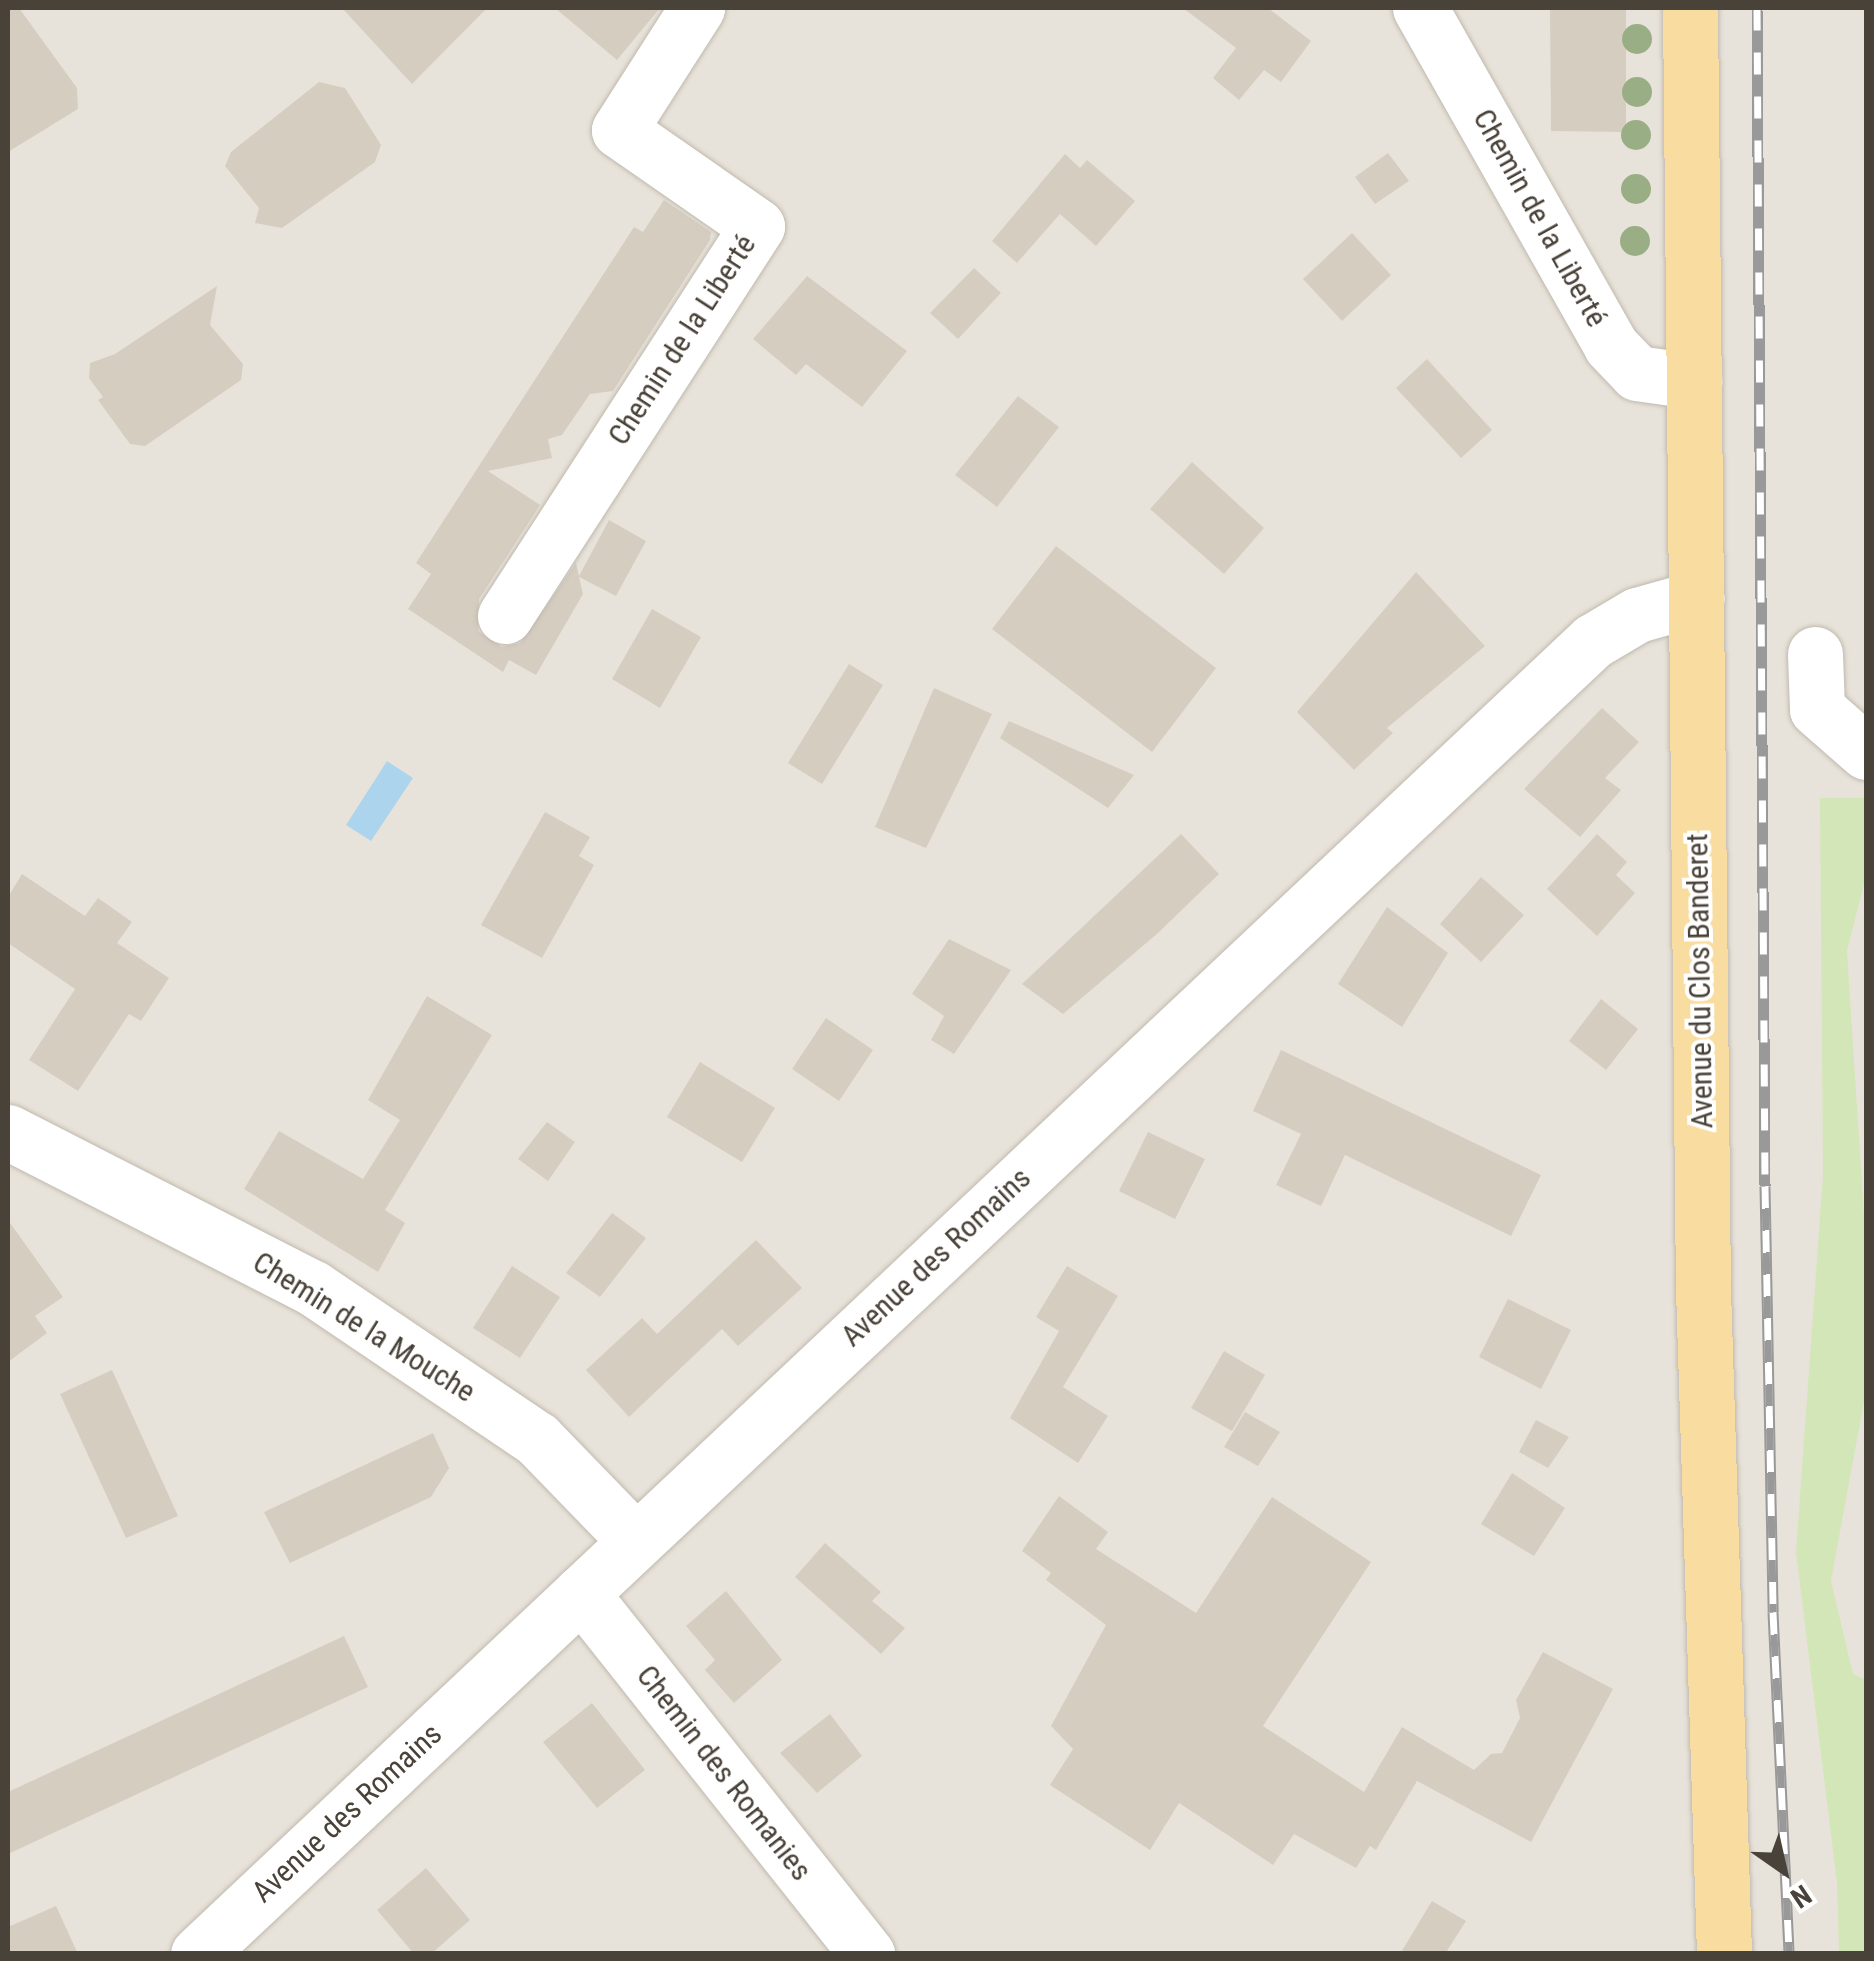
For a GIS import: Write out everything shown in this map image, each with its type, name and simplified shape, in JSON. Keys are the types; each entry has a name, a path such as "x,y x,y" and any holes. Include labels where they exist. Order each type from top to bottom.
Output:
{"main road":[{"name":"Avenue du Clos Banderet","path":"1690,8 1710,1677 1724,1954"}],"street":[{"name":"Chemin de la Liberté","path":"505,616 757,226 619,130 697,8"},
{"name":"Chemin de la Liberté","path":"1420,8 1610,346 1637,373 1694,380"},
{"name":"Avenue des Romains","path":"198,1954 1593,641 1638,615 1697,598"},
{"path":"1815,654 1817,710 1866,752"},
{"name":"Chemin de la Mouche","path":"8,1132 313,1288 537,1439 635,1540"},
{"name":"Chemin des Romanies","path":"581,1593 866,1954"}],"shaded area":[{"path":"8,8 1866,8 1866,1953 8,1953"}],"green space":[{"path":"1820,798 1866,798 1866,876 1847,951 1866,1248 1866,1390 1831,1581 1853,1674 1866,1680 1866,1954 1839,1953 1837,1883 1796,1552 1823,1175"}],"water":[{"path":"387,761 413,778 371,841 346,825"}],"building":[{"path":"8,8 19,8 77,88 78,109 8,152"},
{"path":"342,8 487,8 412,84"},
{"path":"555,8 660,8 617,60"},
{"path":"1183,8 1268,8 1311,41 1281,82 1264,70 1239,100 1213,78 1236,48"},
{"path":"1550,8 1626,8 1626,132 1551,131"},
{"path":"319,82 345,88 381,145 375,162 282,228 255,223 259,208 225,166 231,152"},
{"path":"1388,153 1409,181 1375,204 1355,177"},
{"path":"1065,154 1080,168 1087,160 1135,201 1096,246 1060,214 1017,263 992,241"},
{"path":"664,200 711,232 710,240 613,391 590,394 562,435 548,439 552,458 488,471 540,505 479,599 478,631 502,647 520,643 576,563 579,576 609,520 646,541 616,596 579,577 583,594 536,675 509,660 503,672 408,609 431,574 416,563 634,227 643,232"},
{"path":"1352,233 1391,275 1342,321 1303,279"},
{"path":"974,268 1001,293 958,339 930,313"},
{"path":"807,276 907,351 862,407 806,364 796,375 753,339"},
{"path":"217,286 210,325 243,364 241,380 145,446 130,444 98,400 103,397 89,378 90,363 115,354"},
{"path":"1427,359 1492,430 1461,458 1396,388"},
{"path":"1018,396 1059,427 997,507 955,475"},
{"path":"1192,462 1264,528 1224,574 1150,509"},
{"path":"1056,546 1216,668 1152,752 992,629"},
{"path":"1416,572 1485,646 1387,728 1393,733 1354,770 1297,712"},
{"path":"652,609 701,637 660,708 612,679"},
{"path":"849,664 883,685 822,784 788,763"},
{"path":"934,688 992,714 926,848 875,827"},
{"path":"1602,708 1639,742 1605,778 1621,790 1580,837 1524,789"},
{"path":"1009,721 1134,775 1108,808 1000,738"},
{"path":"545,812 590,837 579,856 594,865 542,958 481,925"},
{"path":"1181,834 1219,874 1158,933 1063,1014 1022,984"},
{"path":"1597,834 1627,862 1616,875 1635,893 1597,936 1547,889"},
{"path":"22,874 85,916 98,898 132,922 117,943 169,978 141,1021 129,1014 78,1091 29,1060 75,989 8,943 8,897"},
{"path":"1481,877 1524,915 1481,962 1440,924"},
{"path":"1387,907 1448,953 1402,1027 1338,984"},
{"path":"949,939 1011,970 954,1054 931,1040 944,1016 912,994"},
{"path":"427,996 492,1035 385,1210 405,1223 378,1272 244,1189 279,1131 363,1179 400,1120 368,1100"},
{"path":"1601,999 1638,1029 1606,1070 1569,1041"},
{"path":"826,1018 873,1050 839,1101 792,1069"},
{"path":"1281,1050 1541,1175 1511,1236 1345,1155 1321,1206 1276,1185 1301,1134 1253,1111"},
{"path":"700,1062 775,1108 742,1162 667,1117"},
{"path":"547,1122 575,1142 548,1181 518,1159"},
{"path":"1148,1132 1205,1159 1175,1219 1119,1191"},
{"path":"612,1213 646,1238 600,1297 566,1273"},
{"path":"8,1220 63,1297 35,1316 47,1333 8,1362"},
{"path":"756,1240 802,1288 738,1346 722,1329 629,1417 586,1370 642,1318 657,1334"},
{"path":"512,1266 560,1297 520,1358 473,1328"},
{"path":"1067,1266 1118,1296 1063,1387 1108,1416 1078,1463 1010,1418 1059,1331 1036,1317"},
{"path":"1508,1299 1571,1330 1541,1389 1479,1357"},
{"path":"1224,1351 1265,1375 1232,1431 1191,1408"},
{"path":"112,1370 178,1516 126,1538 60,1394"},
{"path":"1245,1412 1280,1432 1258,1466 1224,1447"},
{"path":"1536,1420 1569,1437 1548,1468 1519,1452"},
{"path":"433,1433 449,1468 431,1497 290,1563 264,1512"},
{"path":"1512,1473 1565,1508 1534,1556 1481,1524"},
{"path":"1059,1496 1108,1532 1096,1549 1196,1613 1272,1497 1371,1562 1263,1726 1364,1792 1402,1727 1474,1770 1491,1754 1502,1753 1520,1718 1516,1700 1543,1652 1613,1689 1531,1842 1417,1781 1376,1850 1370,1846 1356,1868 1294,1834 1273,1865 1179,1803 1150,1850 1050,1785 1073,1749 1051,1726 1106,1625 1046,1580 1051,1573 1022,1551"},
{"path":"825,1543 881,1592 872,1601 905,1628 881,1654 795,1577"},
{"path":"726,1591 782,1660 734,1703 705,1670 715,1660 686,1626"},
{"path":"344,1636 368,1687 8,1854 8,1792"},
{"path":"592,1703 645,1770 597,1808 543,1742"},
{"path":"830,1714 862,1756 817,1793 780,1753"},
{"path":"426,1868 470,1920 431,1954 414,1954 377,1910"},
{"path":"1432,1901 1466,1921 1445,1954 1400,1954"},
{"path":"56,1906 78,1954 8,1954 8,1927"}],"railway":[{"path":"1757,8 1765,1186 1773,1612 1789,1954"}]}
